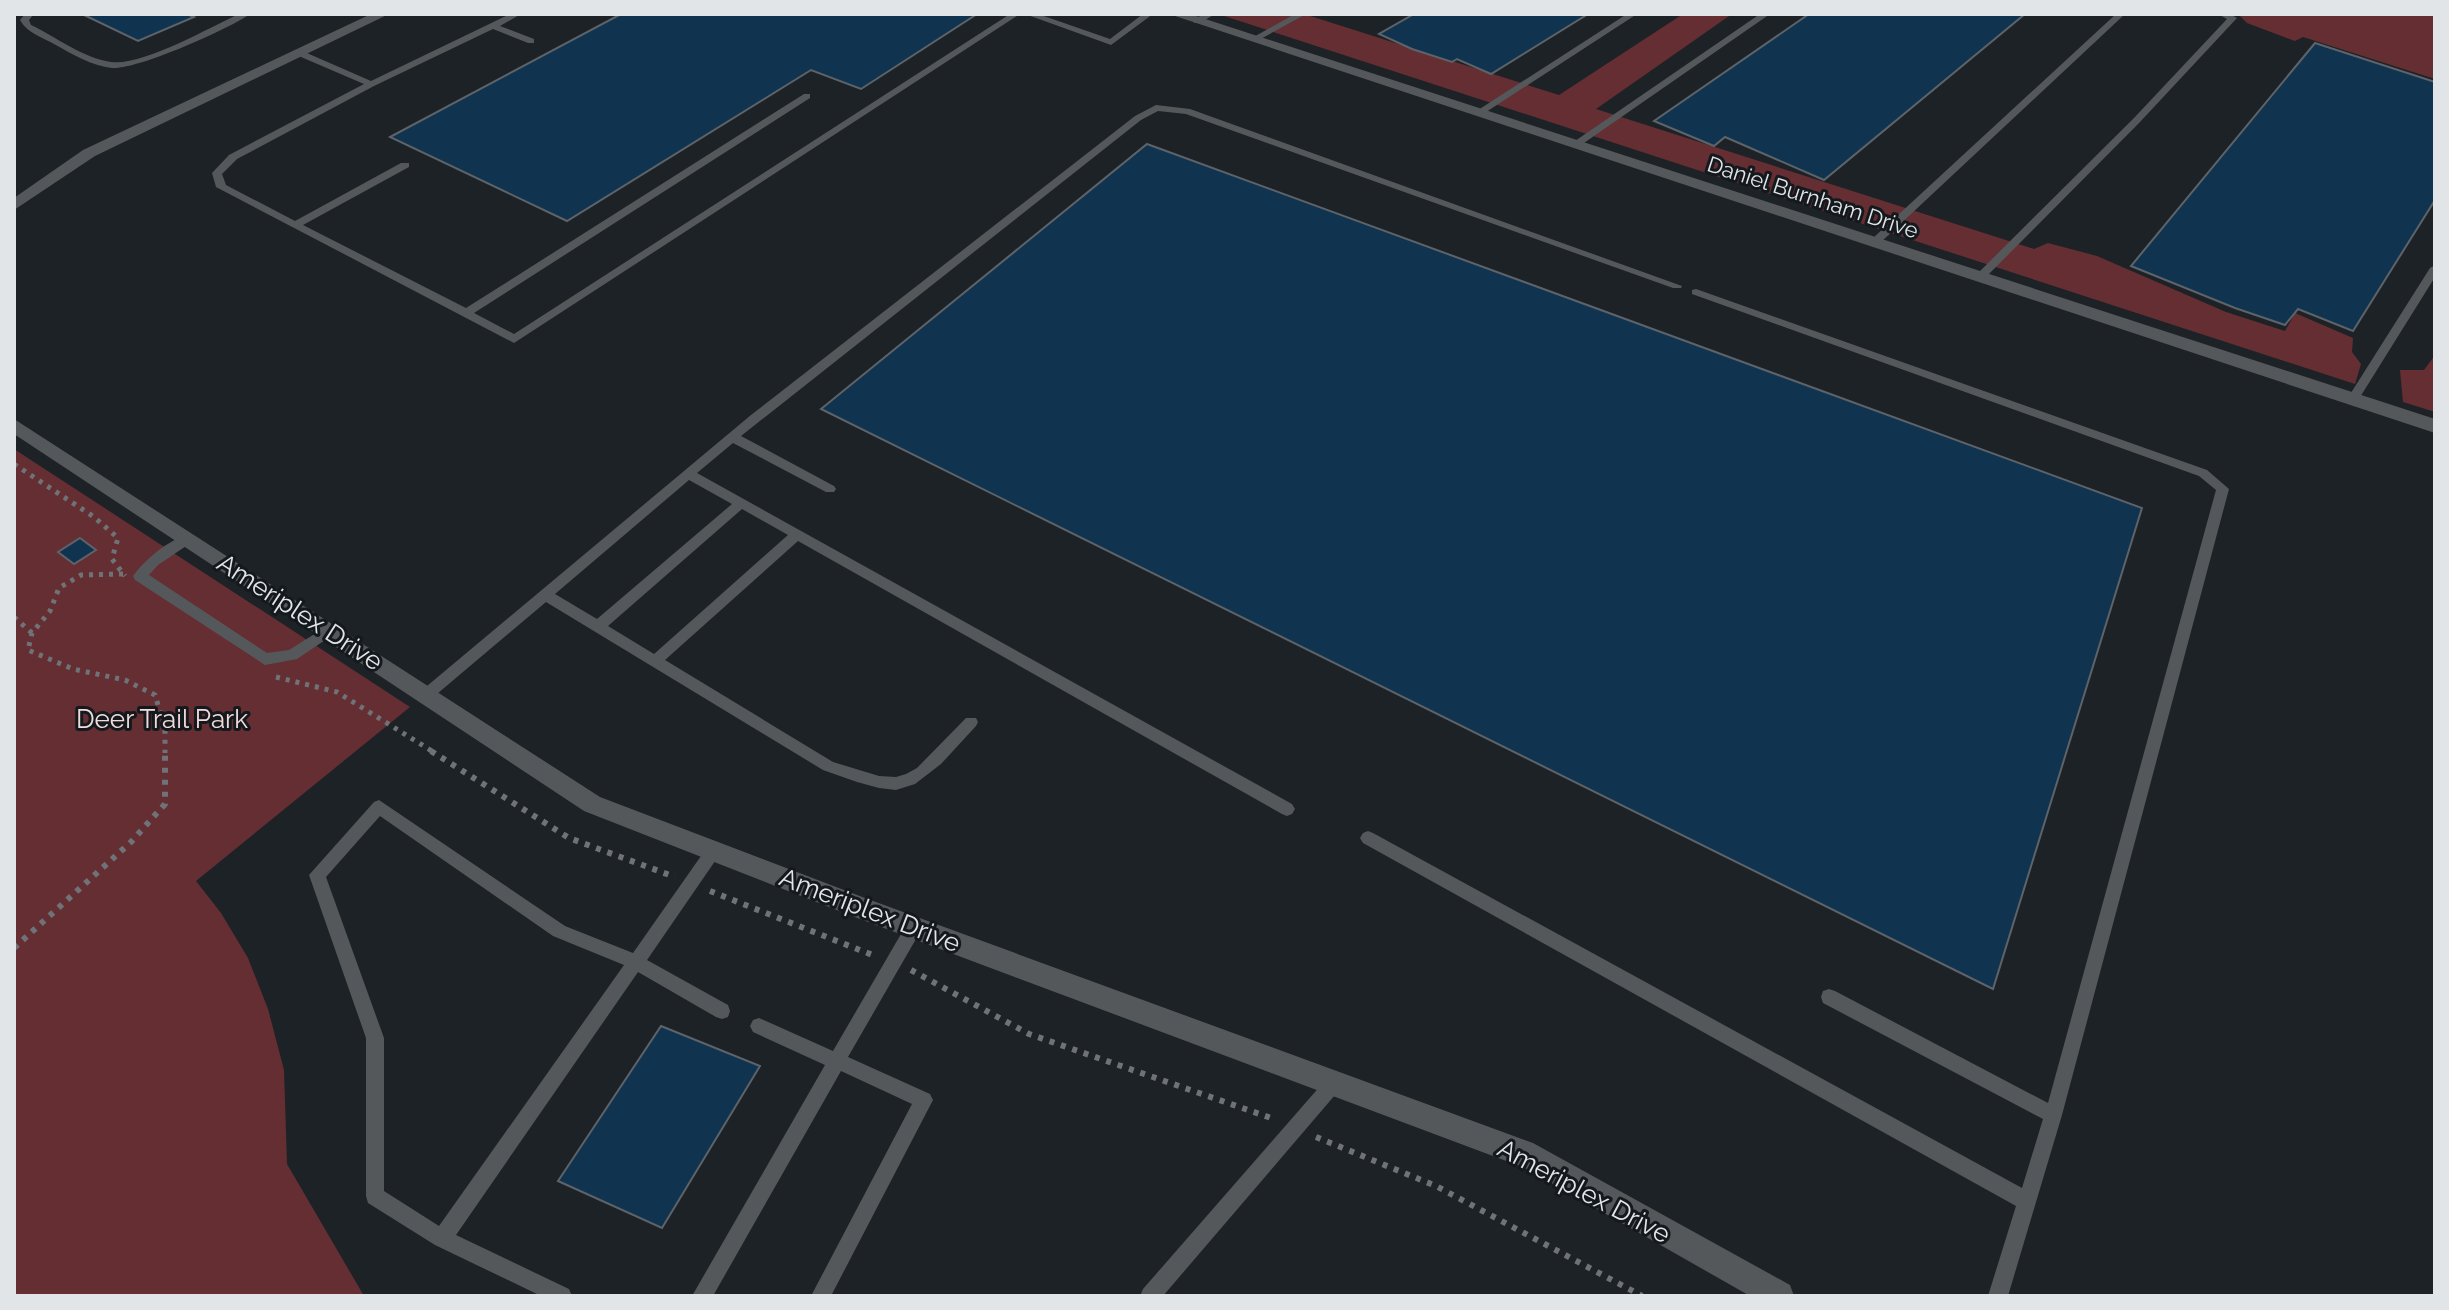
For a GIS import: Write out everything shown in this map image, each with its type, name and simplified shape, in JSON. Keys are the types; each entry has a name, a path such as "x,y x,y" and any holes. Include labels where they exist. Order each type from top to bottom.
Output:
{"street":[{"path":"14,205 89,153 379,14"},
{"name":"Daniel Burnham Drive","path":"1176,14 1204,18 1254,39 2435,426"},
{"name":"Ameriplex Drive","path":"14,425 592,804 1533,1157 1779,1296"}],"lane":[{"path":"30,14 24,20 28,27 117,66 136,61 246,14"},
{"path":"517,14 371,84 233,157 217,173 221,187 514,339 1016,14"},
{"path":"1029,14 1111,42 1149,14"},
{"path":"1254,39 1302,14"},
{"path":"1480,112 1633,14"},
{"path":"1578,143 1766,14"},
{"path":"1876,241 2121,14"},
{"path":"1981,276 2137,120 2233,18 2222,14"},
{"path":"493,26 531,41"},
{"path":"297,52 371,84"},
{"path":"466,313 807,96"},
{"path":"426,695 732,437 1114,137 1156,108 1187,111 1677,286"},
{"path":"295,225 405,165"},
{"path":"2353,399 2435,268"},
{"path":"1696,292 2203,473 2223,489 2053,1115 1998,1296"},
{"path":"732,437 830,489"},
{"path":"688,474 1287,809"},
{"path":"597,627 741,503"},
{"path":"655,661 797,534"},
{"path":"187,539 153,562 140,576 265,659 292,655 329,630"},
{"path":"546,595 828,766 893,786 916,779 971,722"},
{"path":"562,1296 442,1238 375,1196 375,1038 317,875 379,807 559,931 636,962 722,1011"},
{"path":"1368,838 2028,1202"},
{"path":"442,1238 714,851"},
{"path":"702,1296 914,927"},
{"path":"1829,997 2053,1115"},
{"path":"759,1026 924,1100 821,1296"},
{"path":"1150,1296 1335,1082"}],"path":[{"path":"14,948 131,842 165,804 165,728 155,695 125,680 73,669 28,650 32,633 50,611 59,588 81,575 140,576"},
{"path":"14,617 32,633"}],"green space":[{"path":"1218,14 1304,14 1559,95 1683,14 1732,14 1596,109 2034,249 2048,243 2097,256 2226,312 2285,331 2295,313 2353,338 2352,352 2361,364 2355,384"},
{"path":"2238,14 2435,14 2435,79 2303,37 2295,41 2247,23"},
{"path":"2435,355 2435,412 2403,402 2400,370 2424,370"},
{"name":"Deer Trail Park","path":"14,449 410,707 196,881 221,913 248,958 268,1009 284,1070 287,1164 364,1296 14,1296"}],"building":[{"path":"82,14 187,14 194,17 138,41"},
{"path":"621,14 977,14 861,89 811,70 567,221 390,137"},
{"path":"1414,14 1588,14 1491,74 1457,59 1452,62 1412,49 1379,34"},
{"path":"1809,14 2025,14 1824,180 1725,137 1714,146 1654,121"},
{"path":"2315,43 2435,82 2435,200 2353,331 2298,309 2285,325 2131,266"},
{"path":"1147,144 2142,508 1993,989 821,409"},
{"path":"80,538 96,550 74,564 58,552"},
{"path":"661,1026 760,1066 662,1228 558,1181"}]}
